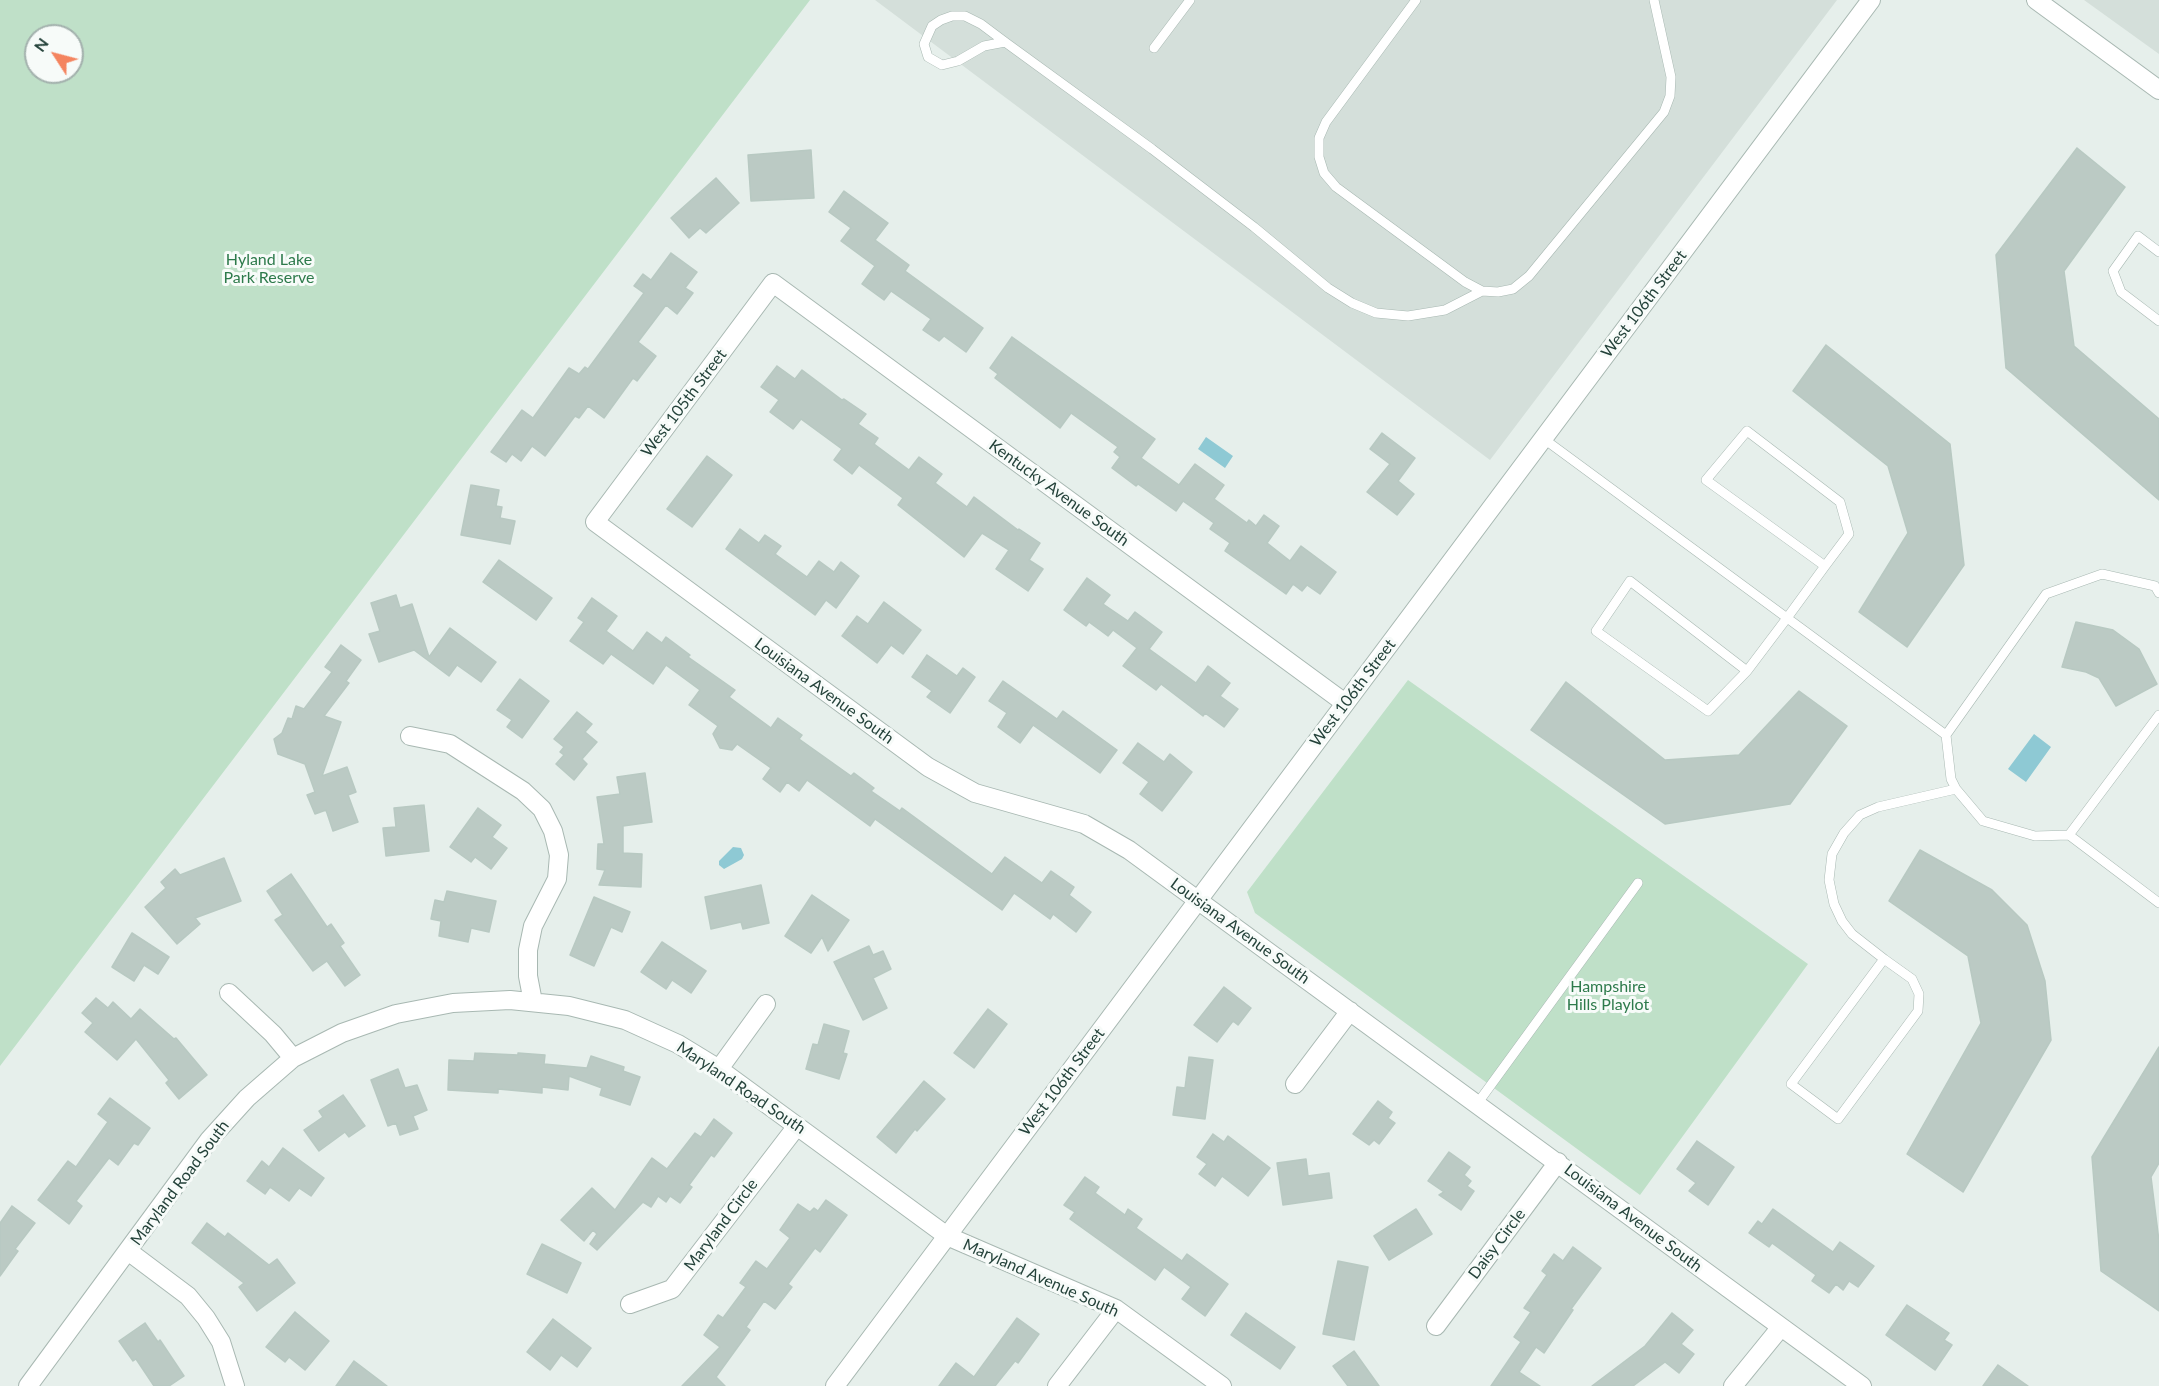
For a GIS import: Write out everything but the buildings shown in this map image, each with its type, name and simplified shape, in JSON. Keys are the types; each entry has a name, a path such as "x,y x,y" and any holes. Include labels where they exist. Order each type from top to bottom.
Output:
{"street":[{"name":"West 106th Street","path":"835,1386 1871,0"},
{"path":"2036,0 2159,90"},
{"name":"West 105th Street","path":"595,522 773,284"},
{"name":"Kentucky Avenue South","path":"773,284 1345,703"},
{"name":"Louisiana Avenue South","path":"595,522 928,767 975,793 1084,824 1129,850 1862,1386"},
{"path":"410,736 450,744 524,791 542,809 553,831 559,855 557,879 533,926 528,950 528,976 533,1002"},
{"path":"229,993 273,1034 293,1058"},
{"name":"Maryland Road South","path":"28,1386 209,1140 247,1098 293,1058 342,1034 396,1014 453,1003 510,1000 569,1006 625,1020 678,1044 719,1069 947,1236"},
{"path":"719,1069 766,1004"},
{"path":"1295,1084 1350,1011"},
{"name":"Maryland Circle","path":"630,1304 672,1289 797,1126"},
{"name":"Daisy Circle","path":"1436,1326 1558,1162"},
{"name":"Maryland Avenue South","path":"947,1236 1116,1309 1222,1386"},
{"path":"128,1251 188,1296 206,1318 221,1342 235,1386"},
{"path":"1057,1386 1116,1309"},
{"path":"1732,1386 1781,1327"}],"lane":[{"path":"1154,48 1190,0"},
{"path":"1416,0 1326,122 1319,138 1318,157 1324,173 1336,187 1465,282 1482,291 1498,292 1513,289 1529,276 1664,112 1670,96 1671,77 1654,0"},
{"path":"1005,42 984,46 949,65 942,65 928,57 924,44 932,26 952,16 965,16 981,24 1152,149 1254,227 1328,288 1352,303 1376,313 1408,315 1445,310 1482,291"},
{"path":"2159,252 2138,236 2113,271 2121,292 2159,321"},
{"path":"1747,671 1630,581 1596,631 1708,711 1747,671 1849,534 1840,502 1747,431 1706,480 1825,566"},
{"path":"1544,439 1946,735"},
{"path":"2158,586 2102,574 2046,594 1946,735 1951,779 1956,789 1983,821 2035,836 2069,835 2159,903"},
{"path":"2069,835 2159,715"},
{"path":"1884,959 1791,1084 1838,1119 1918,1011 1919,994 1912,979 1852,934 1842,921 1834,904 1829,880 1832,854 1844,833 1860,815 1878,807 1956,789"},
{"path":"1477,1104 1638,883"}],"shaded area":[{"path":"875,0 1837,0 1490,460"},
{"path":"2084,0 2159,0 2159,54"}],"green space":[{"name":"Hyland Lake Park Reserve","path":"0,0 810,0 0,1066"},
{"name":"Hampshire Hills Playlot","path":"1408,680 1808,964 1640,1195 1255,913 1247,892"}],"water":[{"path":"1206,437 1233,456 1225,468 1198,449"},
{"path":"2034,734 2051,747 2026,782 2008,769"},
{"path":"733,847 741,848 744,855 742,859 724,869 719,865 719,861"}]}
